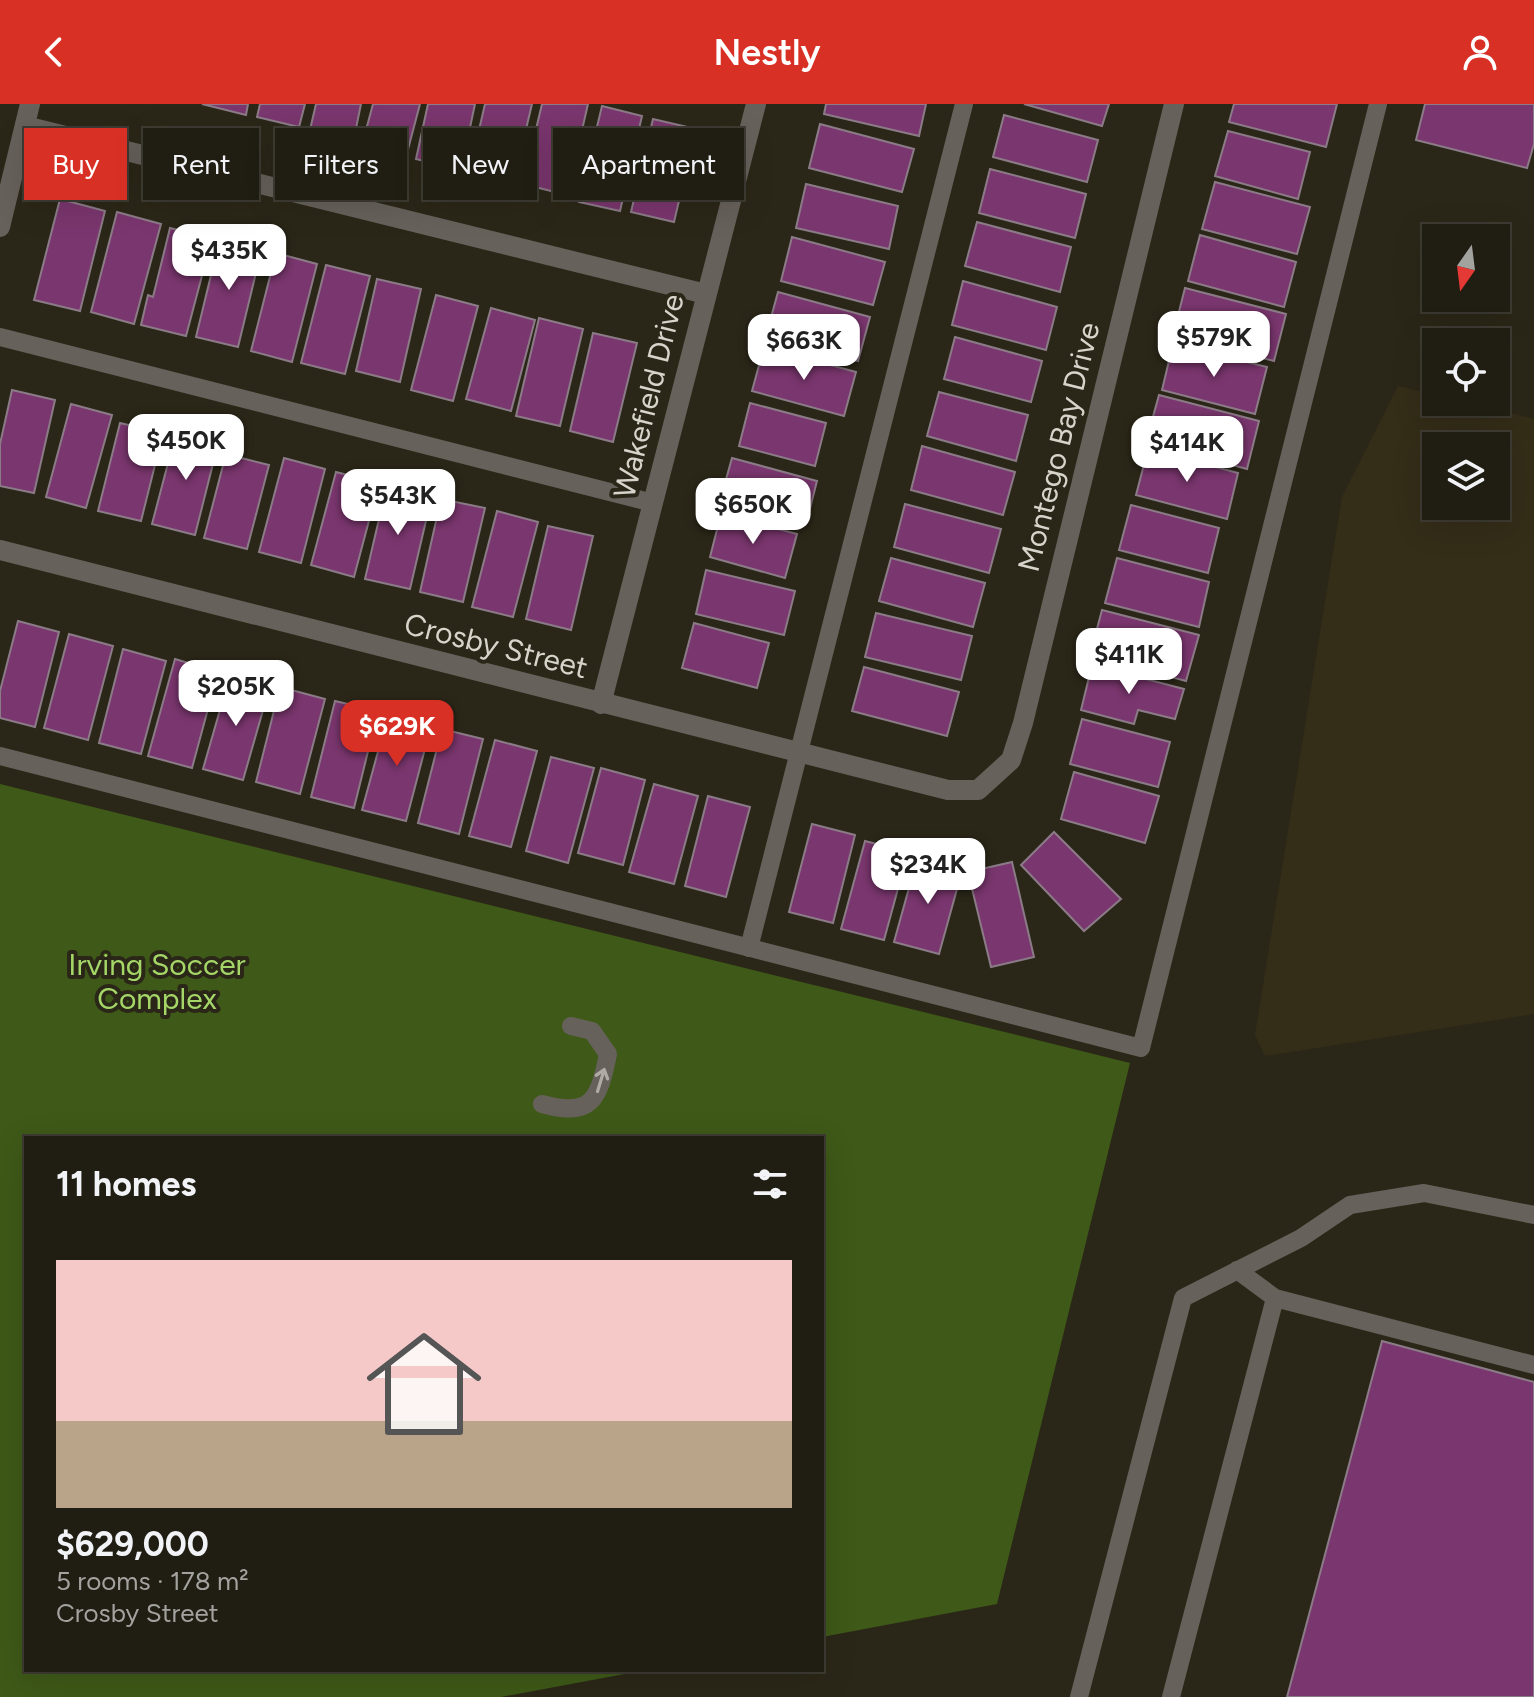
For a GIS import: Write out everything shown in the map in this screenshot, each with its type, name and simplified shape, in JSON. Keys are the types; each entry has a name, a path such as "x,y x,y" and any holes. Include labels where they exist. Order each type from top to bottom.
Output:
{"street":[{"path":"0,227 30,104"},
{"name":"Wakefield Drive","path":"601,704 756,104"},
{"name":"Montego Bay Drive","path":"978,790 1011,760 1023,723 1174,104"},
{"path":"25,126 706,294"},
{"name":"Crosby Street","path":"0,550 948,790 978,790"}],"lane":[{"path":"749,948 964,104"},
{"path":"0,756 1141,1048 1378,104"},
{"path":"0,337 653,503"},
{"path":"542,1104 567,1111 582,1108 595,1099 603,1079 608,1054 592,1031 571,1026"},
{"path":"1079,1697 1183,1298 1301,1238 1350,1205 1424,1193 1534,1215"},
{"path":"1237,1270 1275,1298 1534,1365"},
{"path":"1171,1697 1275,1298"}],"shaded area":[{"path":"1398,386 1422,392 1422,416 1510,416 1510,413 1534,419 1534,1014 1265,1056 1255,1035 1342,497"}],"green space":[{"name":"Irving Soccer Complex","path":"0,784 1130,1063 997,1604 824,1637 824,1136 24,1136 24,1672 635,1672 501,1697 0,1697"}],"building":[{"path":"202,104 248,104 246,115"},
{"path":"260,104 305,104 299,127 257,117"},
{"path":"316,104 361,104 356,128 310,128"},
{"path":"373,104 420,104 407,153 407,128 367,128"},
{"path":"428,104 475,104 470,128 423,128 423,161 416,159"},
{"path":"485,104 532,104 526,128 479,128"},
{"path":"542,104 588,104 582,128 553,128 553,192 537,188 536,128"},
{"path":"826,104 926,104 919,136 824,114"},
{"path":"1024,104 1109,104 1102,126"},
{"path":"1234,104 1337,104 1326,147 1229,122"},
{"path":"1425,104 1534,104 1534,144 1527,168 1416,140"},
{"path":"602,106 642,116 639,128 597,128"},
{"path":"1004,115 1098,140 1087,182 993,157"},
{"path":"653,119 692,128 651,128"},
{"path":"820,124 914,149 902,192 809,168"},
{"path":"1228,131 1310,152 1298,199 1215,176"},
{"path":"990,169 1086,194 1075,238 979,213"},
{"path":"1215,182 1310,207 1297,254 1202,229"},
{"path":"806,184 898,206 889,249 796,228"},
{"path":"60,200 105,211 80,311 34,300"},
{"path":"579,200 623,200 620,211"},
{"path":"634,200 679,200 674,222 631,212"},
{"path":"117,212 161,224 134,324 91,312"},
{"path":"977,222 1071,247 1060,292 965,266"},
{"path":"170,228 212,238 186,336 141,325 148,295 153,297"},
{"path":"1200,235 1296,262 1284,307 1188,281"},
{"path":"792,237 885,262 873,305 781,281"},
{"path":"220,238 262,248 238,347 196,337"},
{"path":"276,253 317,264 292,362 251,351"},
{"path":"326,265 370,276 345,374 301,363"},
{"path":"377,279 421,289 400,382 356,371"},
{"path":"963,281 1057,307 1046,350 952,325"},
{"path":"1185,288 1286,314 1274,361 1173,335"},
{"path":"778,292 870,317 858,361 766,336"},
{"path":"436,295 478,306 453,401 411,390"},
{"path":"491,308 535,320 511,411 466,399"},
{"path":"539,318 583,329 560,426 516,416"},
{"path":"593,333 637,343 613,442 570,431"},
{"path":"955,337 1042,361 1031,402 944,379"},
{"path":"1173,344 1267,367 1255,414 1162,390"},
{"path":"764,347 856,372 844,416 752,391"},
{"path":"12,390 55,400 34,493 0,486 0,444"},
{"path":"939,392 1028,415 1016,461 927,436"},
{"path":"1159,395 1259,421 1247,469 1146,442"},
{"path":"750,403 826,423 815,466 739,446"},
{"path":"71,404 112,415 86,508 46,497"},
{"path":"120,423 163,433 141,521 98,511"},
{"path":"177,429 219,440 195,535 152,524"},
{"path":"922,446 1015,472 1003,515 911,490"},
{"path":"1148,449 1238,473 1227,519 1136,495"},
{"path":"226,454 269,465 247,549 204,538"},
{"path":"284,458 325,469 301,563 259,552"},
{"path":"732,458 817,481 806,524 720,501"},
{"path":"336,472 379,483 354,577 311,565"},
{"path":"387,485 432,495 410,589 365,579"},
{"path":"441,499 485,508 463,602 420,592"},
{"path":"905,504 1001,529 989,573 894,547"},
{"path":"1131,505 1219,528 1208,573 1119,550"},
{"path":"497,511 538,522 513,617 472,607"},
{"path":"721,514 797,534 785,578 710,557"},
{"path":"548,526 593,536 571,630 526,619"},
{"path":"891,558 985,583 973,627 879,601"},
{"path":"1117,558 1209,582 1199,627 1105,603"},
{"path":"706,570 795,591 784,635 696,614"},
{"path":"1102,610 1199,635 1186,681 1090,655"},
{"path":"876,613 972,636 961,680 865,657"},
{"path":"18,621 59,632 35,727 0,718 0,691"},
{"path":"694,623 769,643 757,688 682,668"},
{"path":"69,634 113,646 88,740 44,728"},
{"path":"123,649 166,661 141,754 99,743"},
{"path":"175,659 218,672 192,768 148,756"},
{"path":"1092,665 1184,689 1175,719 1138,710 1134,724 1081,710"},
{"path":"864,667 959,692 947,736 852,711"},
{"path":"230,675 270,686 243,780 203,769"},
{"path":"280,687 325,699 300,794 256,782"},
{"path":"335,701 378,711 354,808 311,797"},
{"path":"388,715 431,726 406,821 362,810"},
{"path":"1082,719 1170,742 1158,787 1070,764"},
{"path":"442,729 483,739 459,834 418,823"},
{"path":"495,740 537,751 511,847 469,836"},
{"path":"551,757 594,768 568,863 526,851"},
{"path":"601,768 645,780 623,865 578,853"},
{"path":"1074,772 1159,796 1145,843 1061,819"},
{"path":"654,784 698,796 674,884 629,872"},
{"path":"708,796 750,807 726,897 685,886"},
{"path":"812,824 855,835 833,923 789,912"},
{"path":"1054,832 1121,899 1084,931 1021,865"},
{"path":"865,841 908,852 884,940 841,929"},
{"path":"917,859 962,871 939,954 894,942"},
{"path":"1012,862 1034,957 991,967 968,872"},
{"path":"1382,1341 1534,1382 1534,1697 1287,1697"}]}
